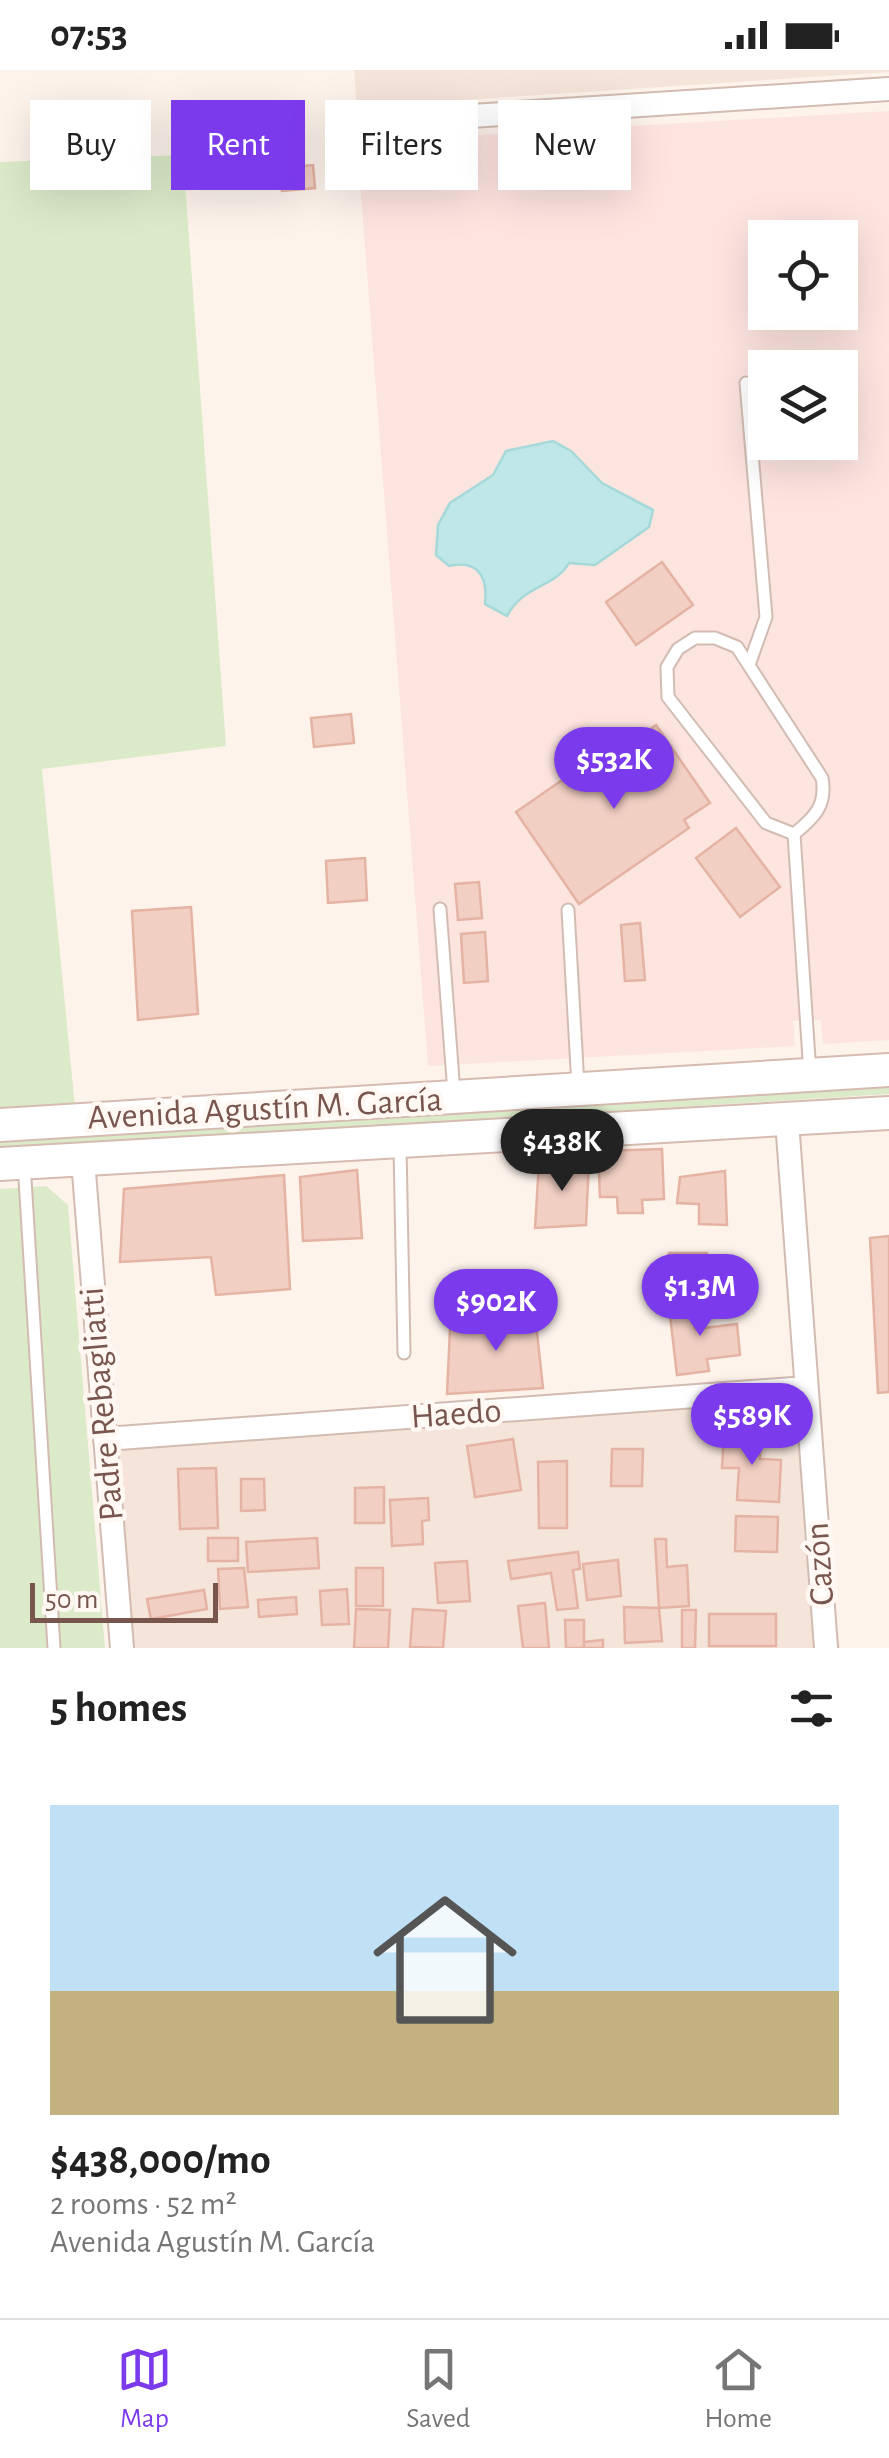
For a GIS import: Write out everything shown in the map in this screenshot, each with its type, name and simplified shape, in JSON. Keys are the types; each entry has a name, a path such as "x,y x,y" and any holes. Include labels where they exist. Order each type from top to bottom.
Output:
{"main road":[{"name":"Avenida Agustín M. García","path":"0,1125 889,1070"},
{"name":"Avenida Agustín M. García","path":"12,1163 889,1113"}],"street":[{"path":"478,116 889,90"},
{"name":"Cazón","path":"787,1120 826,1648"},
{"name":"Padre Rebagliatti","path":"83,1160 122,1648"},
{"name":"Haedo","path":"105,1439 806,1388"}],"lane":[{"path":"746,382 766,617 749,664"},
{"path":"695,638 716,638 737,647 822,778 825,797 814,818 794,834 766,823 668,697 667,667 678,650 695,638"},
{"path":"794,834 810,1076"},
{"path":"440,909 454,1098"},
{"path":"568,910 578,1090"},
{"path":"400,1142 404,1352"},
{"path":"12,1163 54,1648"}],"shaded area":[{"path":"354,70 889,70 463,100 356,100"},
{"path":"889,111 889,1040 823,1044 821,1020 806,1020 793,1021 795,1046 428,1066 361,190 478,190 478,135 498,134 498,190 631,190 631,126"},
{"path":"806,1388 840,1648 117,1648 105,1439"}],"green space":[{"path":"171,155 171,190 186,190 226,746 42,769 75,1107 0,1112 0,162 30,161 30,190 151,190 151,156"},
{"path":"889,1083 889,1094 0,1150 0,1139"},
{"path":"46,1186 68,1205 105,1648 0,1648 0,1189"}],"water":[{"path":"553,441 571,451 602,483 653,510 649,527 595,565 569,563 556,577 522,598 507,616 485,604 483,579 474,568 449,566 436,555 438,525 450,503 493,475 506,451"}],"building":[{"path":"313,165 315,188 305,189 305,166"},
{"path":"662,562 693,605 636,645 606,602"},
{"path":"351,714 354,743 314,747 311,718"},
{"path":"656,725 710,803 684,820 689,828 579,904 516,812 623,738 628,745"},
{"path":"736,828 780,887 740,917 696,858"},
{"path":"365,858 367,900 328,903 326,861"},
{"path":"479,882 482,918 458,920 455,884"},
{"path":"191,907 198,1014 138,1020 132,911"},
{"path":"640,923 645,980 625,981 621,925"},
{"path":"485,932 488,981 464,983 461,934"},
{"path":"662,1149 664,1199 642,1200 643,1213 618,1213 617,1197 600,1197 598,1151"},
{"path":"589,1161 586,1225 535,1228 539,1163"},
{"path":"357,1170 362,1238 303,1241 300,1177"},
{"path":"725,1171 727,1225 699,1224 699,1204 677,1203 680,1177"},
{"path":"284,1175 290,1289 216,1295 211,1257 120,1262 124,1189"},
{"path":"889,1236 889,1392 878,1393 870,1238"},
{"path":"669,1253 707,1253 707,1300 670,1300"},
{"path":"713,1301 714,1311 693,1314 695,1329 737,1324 740,1355 707,1359 709,1371 677,1375 669,1307"},
{"path":"534,1305 543,1388 447,1394 450,1329"},
{"path":"724,1432 761,1434 760,1459 781,1460 779,1502 737,1500 739,1468 722,1468"},
{"path":"513,1439 521,1490 475,1497 467,1446"},
{"path":"612,1449 643,1449 642,1486 611,1486"},
{"path":"567,1461 567,1528 539,1528 538,1462"},
{"path":"216,1468 218,1528 180,1529 178,1469"},
{"path":"241,1479 264,1479 265,1510 241,1511"},
{"path":"384,1487 384,1523 355,1523 355,1488"},
{"path":"428,1498 429,1520 422,1521 423,1544 392,1546 390,1500"},
{"path":"736,1516 778,1517 777,1552 735,1551"},
{"path":"208,1538 238,1538 238,1561 208,1561"},
{"path":"317,1538 319,1568 248,1572 246,1542"},
{"path":"655,1539 666,1539 667,1567 687,1565 689,1606 659,1608"},
{"path":"578,1552 580,1569 573,1570 578,1608 557,1610 551,1573 511,1579 508,1561"},
{"path":"618,1560 621,1596 587,1600 583,1564"},
{"path":"467,1561 470,1601 438,1603 435,1563"},
{"path":"244,1568 248,1607 220,1609 218,1569"},
{"path":"356,1568 383,1568 383,1606 356,1606"},
{"path":"347,1589 349,1624 322,1625 320,1591"},
{"path":"204,1590 207,1609 151,1619 147,1599"},
{"path":"296,1597 297,1614 259,1617 258,1600"},
{"path":"545,1603 549,1648 523,1648 518,1606"},
{"path":"624,1607 659,1608 662,1641 625,1643"},
{"path":"356,1609 390,1610 388,1648 354,1648"},
{"path":"413,1609 446,1611 443,1648 410,1647"},
{"path":"682,1610 696,1610 695,1648 682,1648"},
{"path":"709,1614 776,1614 776,1646 709,1646"},
{"path":"565,1620 584,1620 584,1648 566,1648"},
{"path":"603,1640 603,1648 584,1648 584,1642"}]}
